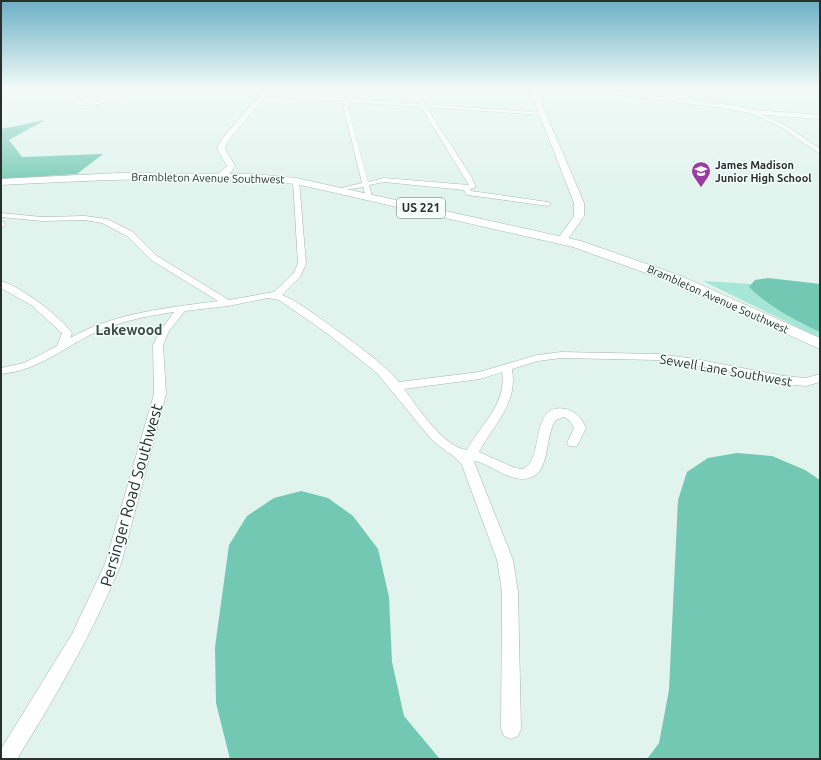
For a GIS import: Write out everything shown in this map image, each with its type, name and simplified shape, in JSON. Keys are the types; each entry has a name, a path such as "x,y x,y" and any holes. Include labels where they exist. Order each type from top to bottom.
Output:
{"main road":[{"path":"220,177 228,171 231,166 221,149 224,141 239,123"},
{"path":"547,123 579,203 580,211 575,224 562,240"},
{"name":"Brambleton Avenue Southwest","path":"1,182 91,176 220,177 296,180 562,240 650,268 820,344"}],"street":[{"path":"349,123 369,197"},
{"path":"340,190 379,180 394,180 467,188 473,187 434,123"},
{"path":"777,123 820,152"},
{"path":"1,371 18,369 36,362 83,334 118,320 276,295 297,275 302,264 296,180"},
{"path":"467,188 468,193 548,204"},
{"path":"1,215 42,219 85,218 109,223 130,234 154,258 228,302"},
{"path":"1,284 34,303 64,329 67,333 62,347"},
{"path":"276,295 295,306 374,364 396,386 433,433 444,443 467,457 483,458 514,473 528,473 533,470 538,461 547,423 557,413 569,414 578,422 580,428 573,443"},
{"name":"Persinger Road Southwest","path":"6,759 85,628 103,591 113,564 160,394 161,379 158,355 160,341 163,332 182,309"},
{"name":"Sewell Lane Southwest","path":"396,386 447,381 480,375 537,358 555,356 658,357 695,362 784,380 806,382 820,378"},
{"path":"467,457 494,421 506,398 510,376 507,368"},
{"path":"467,457 505,560 510,592 511,729"}],"green space":[{"path":"28,123 39,123 9,140 22,157 103,154 77,174 1,179 1,129"},
{"path":"768,278 820,284 820,332 774,307 749,287 755,280"},
{"path":"703,281 820,288 820,338"},
{"path":"737,453 772,456 805,470 820,480 820,759 647,759 659,743 669,690 678,500 687,472 708,458"},
{"path":"301,491 328,498 353,516 378,549 389,597 392,662 404,716 439,758 442,759 230,759 216,703 215,647 229,545 247,516 274,498"}],"place":[{"name":"James Madison Junior High School","path":"701,188"}],"district":[{"name":"Lakewood","path":"129,330"}]}
